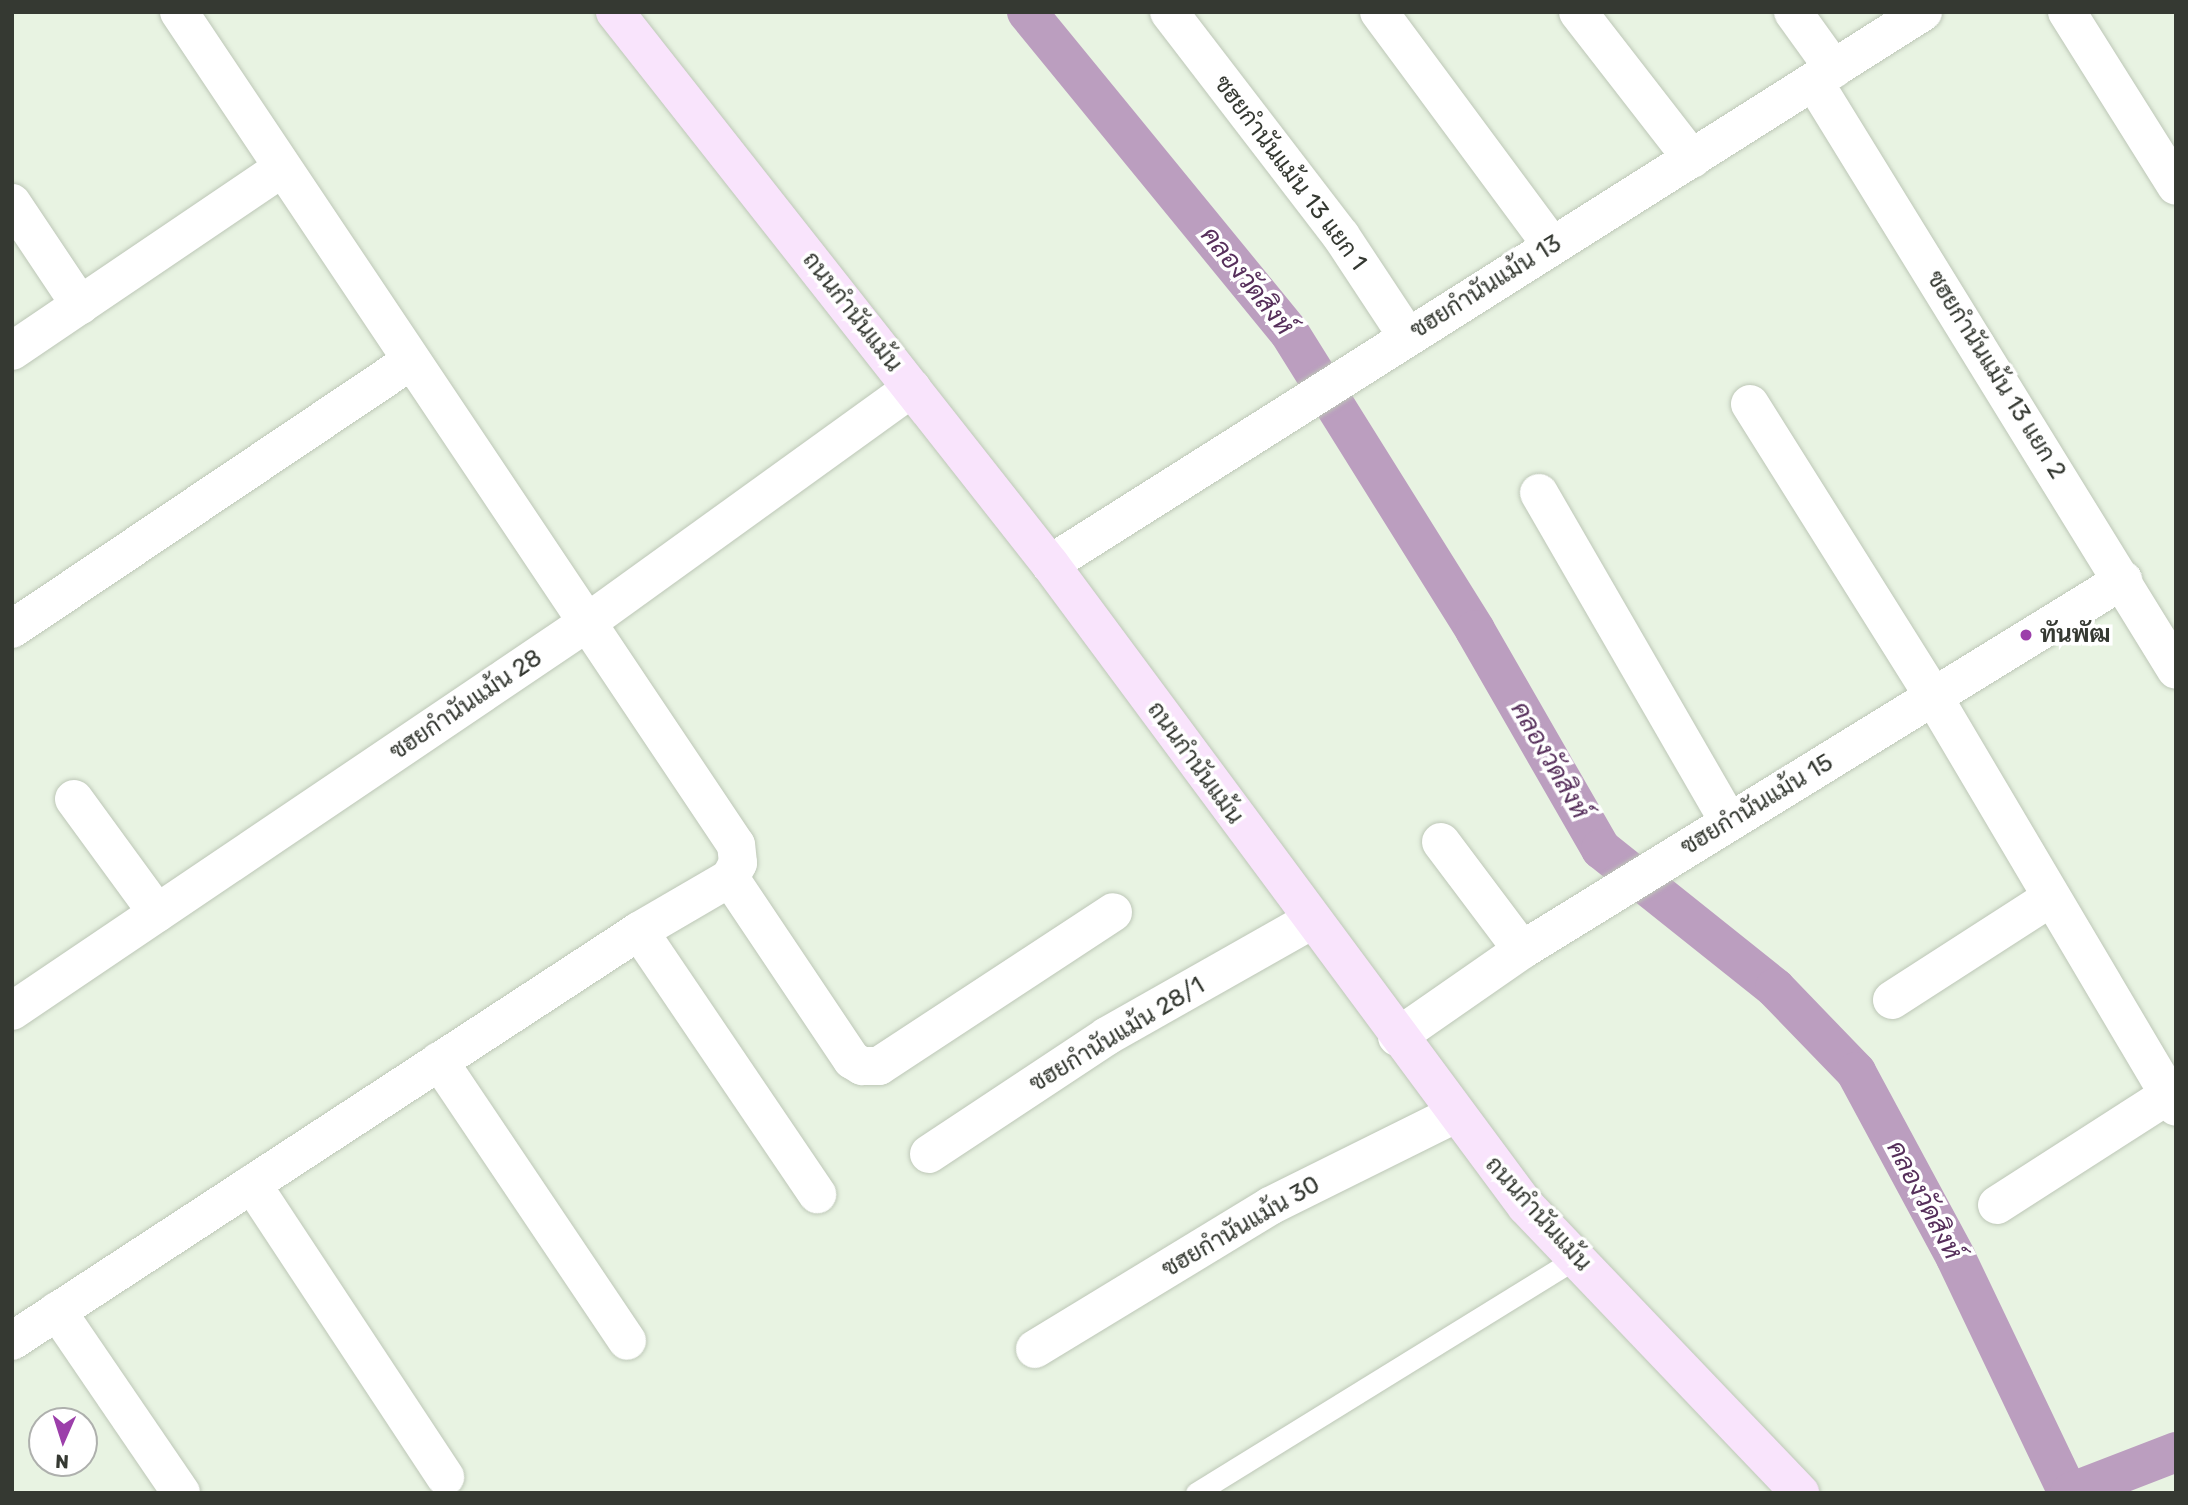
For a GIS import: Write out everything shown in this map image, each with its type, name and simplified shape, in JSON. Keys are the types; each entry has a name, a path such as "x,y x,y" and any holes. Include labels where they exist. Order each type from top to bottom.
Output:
{"street":[{"path":"12,1341 639,931 730,878 738,863 736,845 585,624 179,12"},
{"name":"ถนนกำนันแม้น","path":"615,12 1051,564 1453,1115 1576,1258 1800,1493"},
{"name":"ซฮยกำนันแม้น 13 แยก 1","path":"1170,12 1341,236 1407,336"},
{"path":"1379,12 1552,246"},
{"path":"1578,12 1692,159"},
{"name":"ซฮยกำนันแม้น 13 แยก 2","path":"1793,12 1824,75 2176,670"},
{"name":"ซฮยกำนันแม้น 13","path":"1051,564 1355,367 1692,159 1923,12"},
{"path":"2067,12 2176,186"},
{"path":"12,351 282,168"},
{"path":"12,202 80,305"},
{"path":"12,629 411,361"},
{"name":"ซฮยกำนันแม้น 28","path":"12,1011 585,624 912,388"},
{"path":"1750,404 1933,696 2050,898 2173,1097 1997,1205"},
{"path":"1539,493 1730,822"},
{"name":"ซฮยกำนันแม้น 15","path":"1397,1037 1522,950 2123,580"},
{"path":"74,799 158,913"},
{"path":"1441,842 1522,950"},
{"path":"730,878 852,1060 862,1066 879,1066 1113,912"},
{"path":"1892,1000 2050,898"},
{"name":"ซฮยกำนันแม้น 28/1","path":"929,1154 1107,1036 1310,922"},
{"path":"639,931 817,1195"},
{"path":"439,1061 627,1340"},
{"name":"ซฮยกำนันแม้น 30","path":"1035,1349 1270,1206 1453,1115"},
{"path":"252,1184 445,1477"},
{"path":"57,1311 181,1493"}],"lane":[{"path":"1196,1493 1576,1258"}],"waterway":[{"name":"คลองวัดสิงห์","path":"1027,12 1289,332 1475,630 1601,849 1775,988 1856,1072 1956,1258 2068,1493"},
{"path":"2070,1493 2176,1452"}],"place":[{"name":"ทันพัฒ","path":"2026,635"}]}
